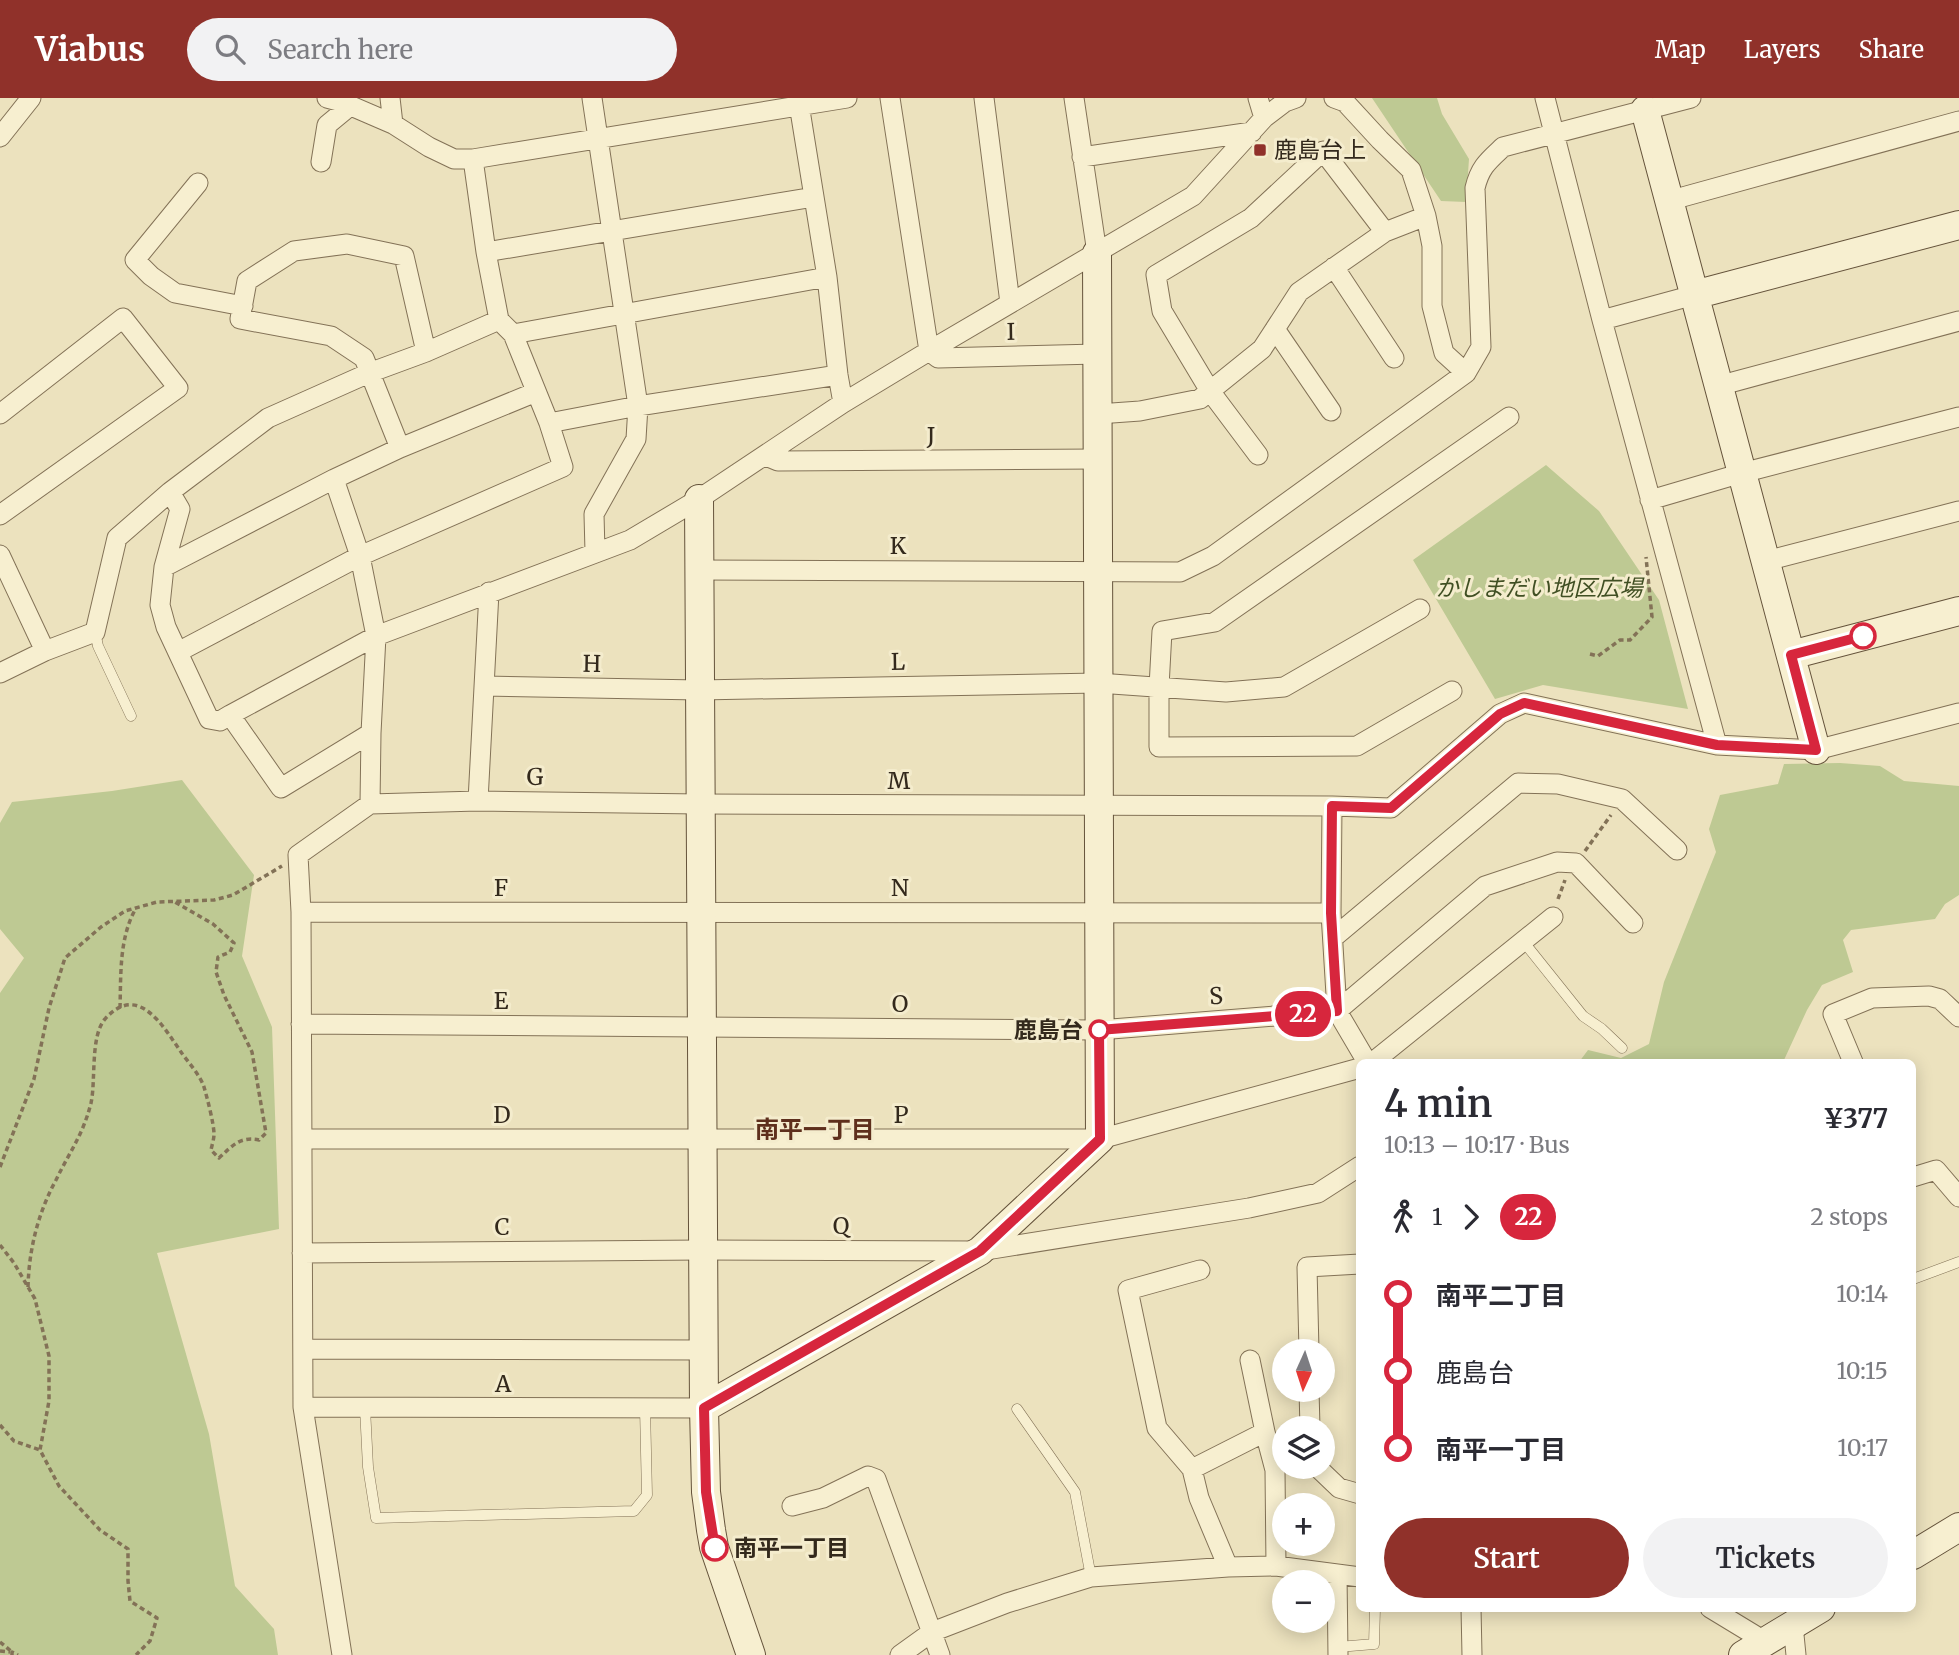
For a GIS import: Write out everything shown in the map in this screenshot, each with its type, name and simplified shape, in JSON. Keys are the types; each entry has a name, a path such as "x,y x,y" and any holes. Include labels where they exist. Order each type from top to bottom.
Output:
{"street":[{"path":"0,137 31,98"},
{"path":"327,98 393,124 454,159 472,159 798,102 847,98"},
{"path":"390,98 393,124"},
{"path":"592,98 638,406 636,439 594,514 594,552"},
{"path":"890,98 929,351"},
{"path":"984,98 1010,303"},
{"path":"704,1408 980,1251 1100,1139 1097,253 1074,98"},
{"path":"1258,98 1258,125"},
{"path":"170,492 180,509 164,567 160,605 166,627 209,719 220,721 376,636 629,540 699,499 843,403 1193,197 1258,125 1285,102 1296,98"},
{"path":"1334,98 1345,102 1411,170 1426,216 1432,246 1432,306 1444,353 1465,373 1481,347 1475,188 1479,172 1485,163 1503,147 1691,98"},
{"path":"1545,98 1717,745"},
{"path":"798,102 827,277 843,403"},
{"path":"321,162 327,125 351,106"},
{"path":"1645,110 1816,750"},
{"path":"1668,201 1959,121"},
{"path":"1082,157 1258,125"},
{"path":"1258,455 1210,391 1162,311 1156,275 1251,218 1323,152 1385,232"},
{"path":"178,652 360,556 563,467 549,423 506,327 486,252 472,159"},
{"path":"198,183 135,260 151,276 175,293 243,306"},
{"path":"486,252 814,197"},
{"path":"1098,414 1140,411 1200,399 1262,349 1299,292 1385,232 1426,216"},
{"path":"1602,320 1959,225"},
{"path":"400,448 365,358 331,336 240,319 247,281 294,251 347,244 404,256 426,352"},
{"path":"1334,267 1394,358"},
{"path":"0,673 45,651 95,632 117,538 170,492 268,418 369,373 506,327 624,314 827,277"},
{"path":"0,414 123,318 178,388 0,515"},
{"path":"1718,386 1959,321"},
{"path":"1275,329 1331,411"},
{"name":"I","path":"929,351 938,358 1097,354"},
{"name":"K","path":"698,570 1180,572 1213,556 1465,373"},
{"path":"549,423 638,406 838,375"},
{"path":"164,567 400,448 536,392"},
{"path":"1452,691 1357,746 1159,747 1162,631 1215,622 1509,417"},
{"path":"1650,500 1742,473 1959,417"},
{"name":"J","path":"766,456 778,461 1098,460"},
{"path":"334,480 360,556 376,636 370,803 298,855 301,912 303,1408 342,1655"},
{"path":"699,499 699,804 706,1492 714,1547 751,1655"},
{"path":"1766,561 1959,511"},
{"path":"2,567 45,651"},
{"path":"478,801 489,592"},
{"name":"L","path":"699,690 1098,683 1226,692 1284,687 1420,609"},
{"path":"1791,655 1959,611"},
{"name":"H","path":"484,686 699,690"},
{"name":"M","path":"699,804 1391,808 1500,714 1524,703 1717,745 1816,750 1959,713"},
{"path":"230,715 281,788 371,733"},
{"path":"1332,938 1518,783 1558,784 1622,799 1677,850"},
{"name":"G","path":"370,803 478,801 699,804"},
{"path":"1332,806 1331,913 1337,1011 1365,1059"},
{"path":"1337,1011 1485,886 1557,862 1574,862 1633,923"},
{"name":"F","path":"301,912 700,912"},
{"name":"N","path":"700,912 1331,913"},
{"path":"1377,1059 1553,917"},
{"path":"1852,1059 1833,1014 1872,998 1929,996 1940,999 1959,1017"},
{"name":"S","path":"1099,1030 1337,1011"},
{"name":"E","path":"301,1024 701,1027"},
{"name":"O","path":"701,1027 1099,1030"},
{"name":"P","path":"702,1140 1100,1139 1356,1069"},
{"name":"D","path":"303,1139 702,1140"},
{"name":"Q","path":"703,1250 980,1251 1249,1208 1318,1193 1356,1169"},
{"path":"1916,1176 1936,1170 1959,1197"},
{"name":"C","path":"302,1253 703,1250"},
{"path":"1309,1339 1307,1267 1356,1264"},
{"path":"1200,1270 1128,1290 1157,1429 1192,1469 1199,1498 1228,1567"},
{"path":"303,1349 703,1350"},
{"path":"1250,1360 1265,1432 1272,1448"},
{"name":"A","path":"303,1408 704,1408"},
{"path":"1192,1469 1265,1432"},
{"path":"792,1506 823,1498 868,1476 876,1479 940,1655"},
{"path":"1275,1479 1276,1566"},
{"path":"1330,1479 1339,1488 1356,1493"},
{"path":"1916,1553 1959,1527"},
{"path":"900,1655 932,1632 1007,1603 1091,1577 1276,1566 1356,1576"},
{"path":"1337,1574 1338,1651"},
{"path":"1471,1612 1472,1655"},
{"path":"1714,1612 1754,1648 1814,1612"},
{"path":"1793,1625 1796,1655"}],"lane":[{"path":"95,632 98,646 131,716"},
{"path":"1523,942 1583,1016 1622,1048"},
{"path":"1916,1278 1959,1262"},
{"path":"365,1408 368,1467 376,1518 634,1511 647,1495 645,1408"},
{"path":"1017,1409 1075,1492 1091,1577"},
{"path":"1338,1651 1374,1644 1375,1612"}],"path":[{"path":"1590,654 1598,656 1620,640 1630,640 1652,617 1646,553"},
{"path":"1553,917 1574,862 1622,799"},
{"path":"0,1167 34,1079 49,1008 65,958 101,927 125,911 157,902 214,900 233,895 269,876 298,855"},
{"path":"27,1287 36,1228 55,1181 85,1127 92,1098 96,1041 103,1021 120,1007 133,1005 150,1011 203,1085 214,1133 211,1150 219,1158 237,1141 250,1138 258,1140 265,1133 252,1052 224,995 216,972 218,957 230,951 234,943 213,924 173,901"},
{"path":"120,1007 122,952 128,922 136,908"},
{"path":"0,1245 35,1300 50,1356 49,1401 40,1450 59,1486 100,1530 128,1549 131,1601 157,1618 150,1641 136,1655"},
{"path":"0,1425 14,1441 40,1450"},
{"path":"0,1642 12,1653"},
{"path":"0,1651 18,1655"}],"green space":[{"path":"1372,98 1437,98 1442,114 1469,159 1466,202 1441,201"},
{"name":"かしまだい地区広場","path":"1546,465 1599,511 1659,600 1688,709 1543,685 1495,699 1413,560"},
{"path":"1840,763 1880,766 1904,781 1959,786 1959,895 1945,904 1935,919 1851,930 1843,940 1853,972 1822,985 1784,1059 1581,1059 1588,1050 1621,1058 1649,1044 1664,982 1716,852 1709,829 1720,795 1778,784 1784,764"},
{"path":"182,780 254,875 242,956 272,1027 279,1229 157,1253 209,1434 235,1586 274,1629 278,1655 0,1655 0,993 24,958 0,929 0,823 12,802"}],"bus line":[{"name":"22","path":"715,1548 706,1492 704,1408 980,1251 1100,1139 1099,1030 1337,1011 1331,913 1332,806 1391,808 1500,714 1524,703 1717,745 1816,750 1791,655 1863,636"}],"place":[{"name":"鹿島台上","path":"1260,150"},
{"name":"鹿島台","path":"1099,1030"},
{"name":"南平一丁目","path":"715,1548"}],"district":[{"name":"南平一丁目","path":"815,1130"}]}
